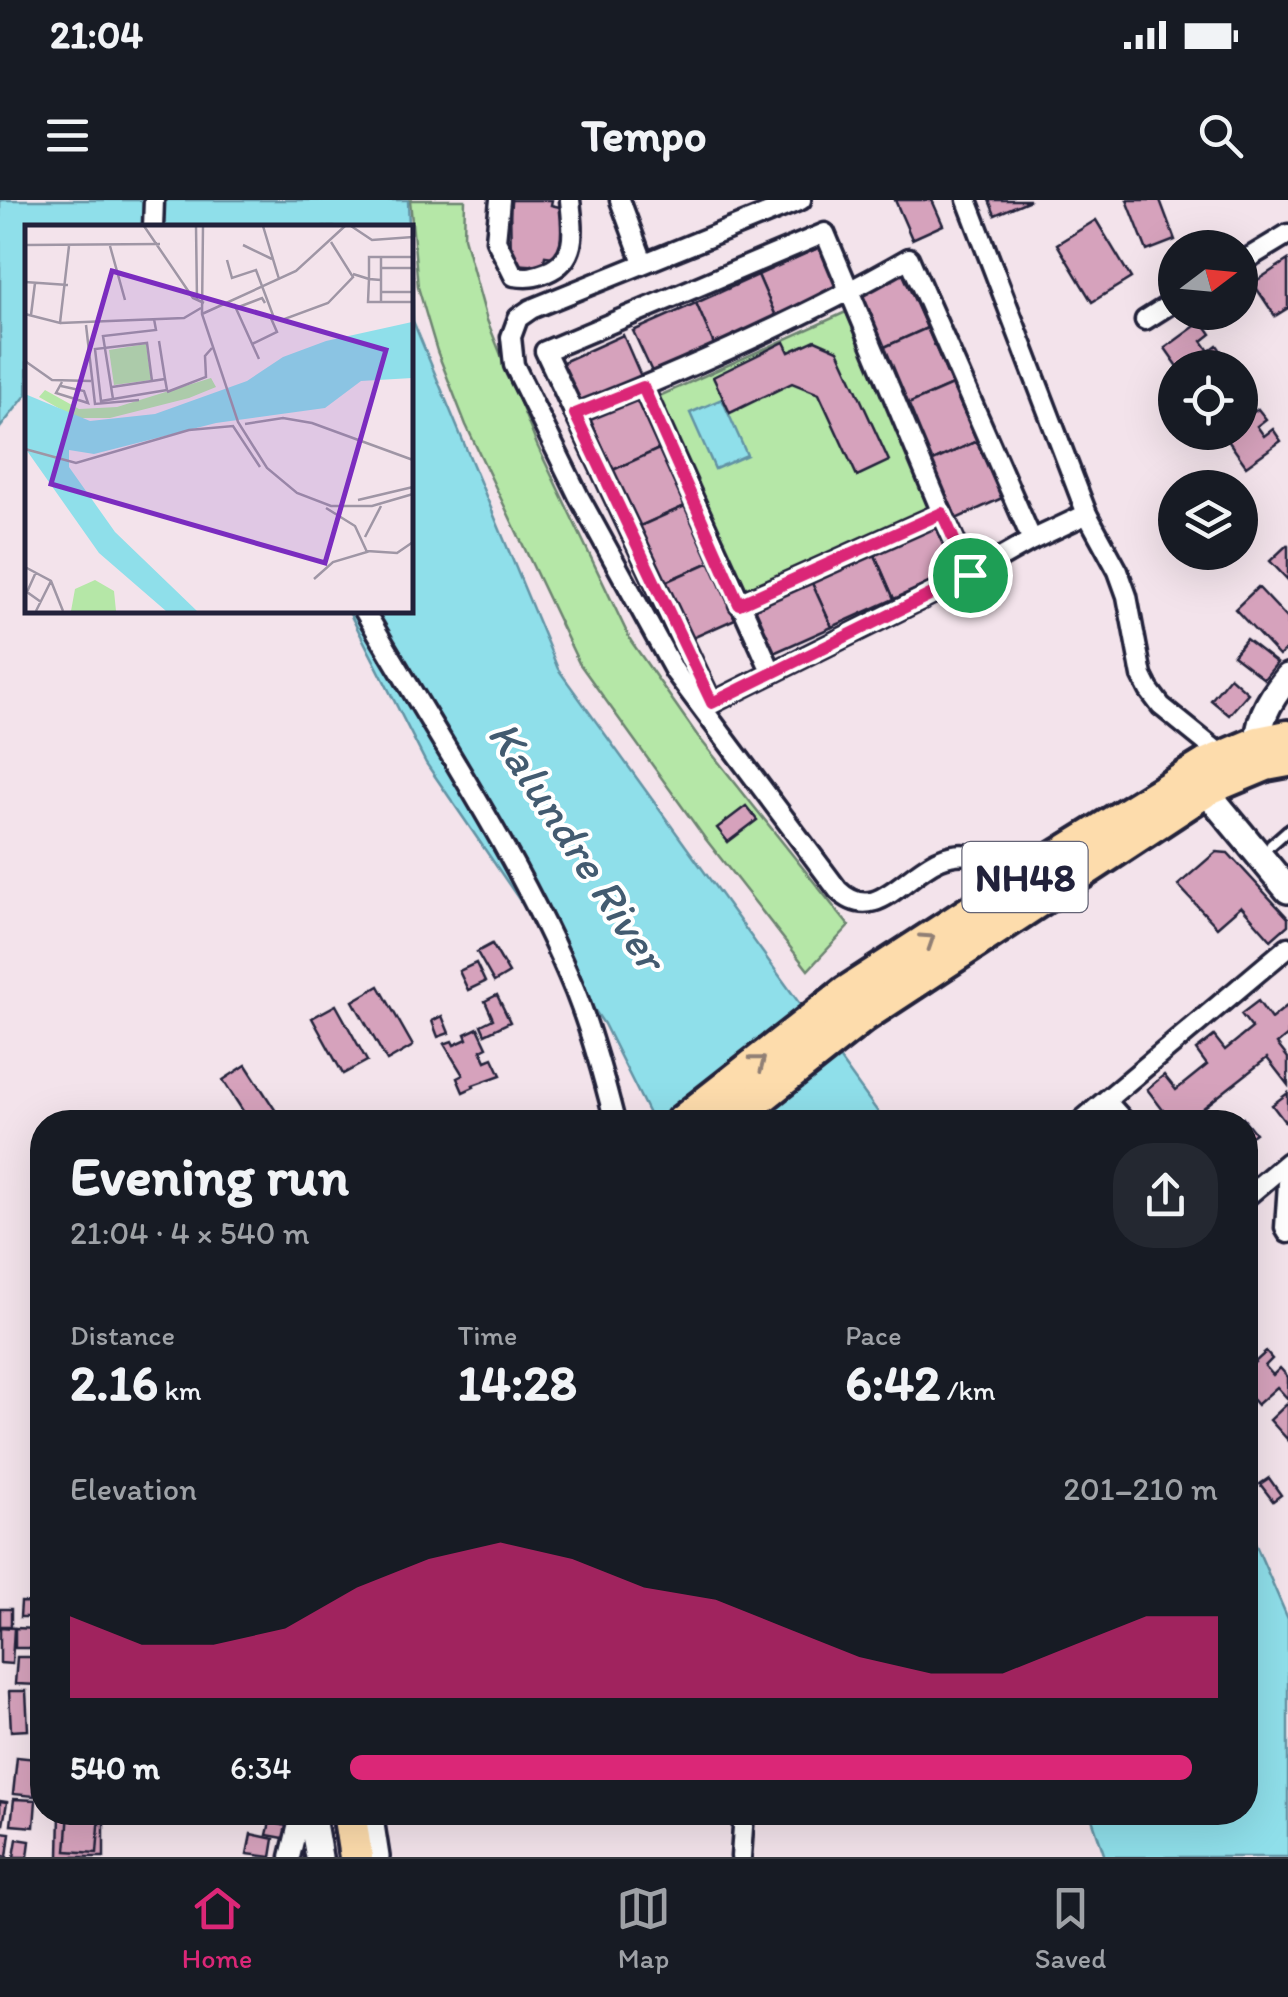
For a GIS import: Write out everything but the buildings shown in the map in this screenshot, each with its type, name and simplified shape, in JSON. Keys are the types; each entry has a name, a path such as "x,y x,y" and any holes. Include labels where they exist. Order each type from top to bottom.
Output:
{"highway":[{"name":"NH48","path":"742,1110 855,1004 1019,881 1209,774 1270,746"},
{"name":"NH48","path":"700,1110 1209,774"},
{"path":"330,1825 336,1857"},
{"path":"350,1825 356,1857"}],"street":[{"path":"153,225 154,200"},
{"path":"500,200 496,240 514,276 530,278 555,268 568,257 574,240 570,200"},
{"path":"620,200 643,262"},
{"path":"801,200 531,309 518,318 511,337 514,365 579,497 675,672 848,900 870,904 882,900 922,866 942,858 976,856 1019,881"},
{"path":"966,200 1087,514 1118,571 1149,690 1288,890"},
{"path":"970,575 825,234 545,351 712,703 970,575 1087,514"},
{"path":"1258,252 1288,234"},
{"path":"575,414 849,292 909,258 1032,540"},
{"path":"1144,320 1158,312"},
{"path":"643,387 772,673"},
{"path":"739,604 942,513"},
{"path":"365,612 524,886 574,990 612,1110"},
{"path":"1270,746 1270,698 1288,677"},
{"path":"1270,746 1288,710"},
{"path":"1209,774 1279,838 1288,866"},
{"path":"1095,1110 1286,955"},
{"path":"1106,1101 1114,1110"},
{"path":"1258,1187 1288,1162"},
{"path":"1288,1183 1288,1233"},
{"path":"290,1857 298,1825"},
{"path":"313,1825 319,1857"},
{"path":"371,1825 376,1857"},
{"path":"740,1857 743,1825"}],"green space":[{"path":"410,200 465,200 464,237 487,320 537,445 631,641 697,735 849,926 808,970 704,837 579,663 466,425 437,351 418,287"},
{"path":"846,312 933,508 742,593 655,398"}],"water":[{"path":"0,200 408,200 409,225 25,225 25,397 0,428"},
{"name":"Kalundre River","path":"412,297 413,321 558,669 876,1110 647,1110 604,1024 426,763 349,612 412,612"},
{"path":"722,399 747,455 715,469 690,413"},
{"path":"1258,1550 1288,1619 1288,1857 1105,1857 1094,1825 1258,1825"}],"route":[{"path":"643,387 739,604 942,513 970,575 712,703 575,414 643,387"}]}
